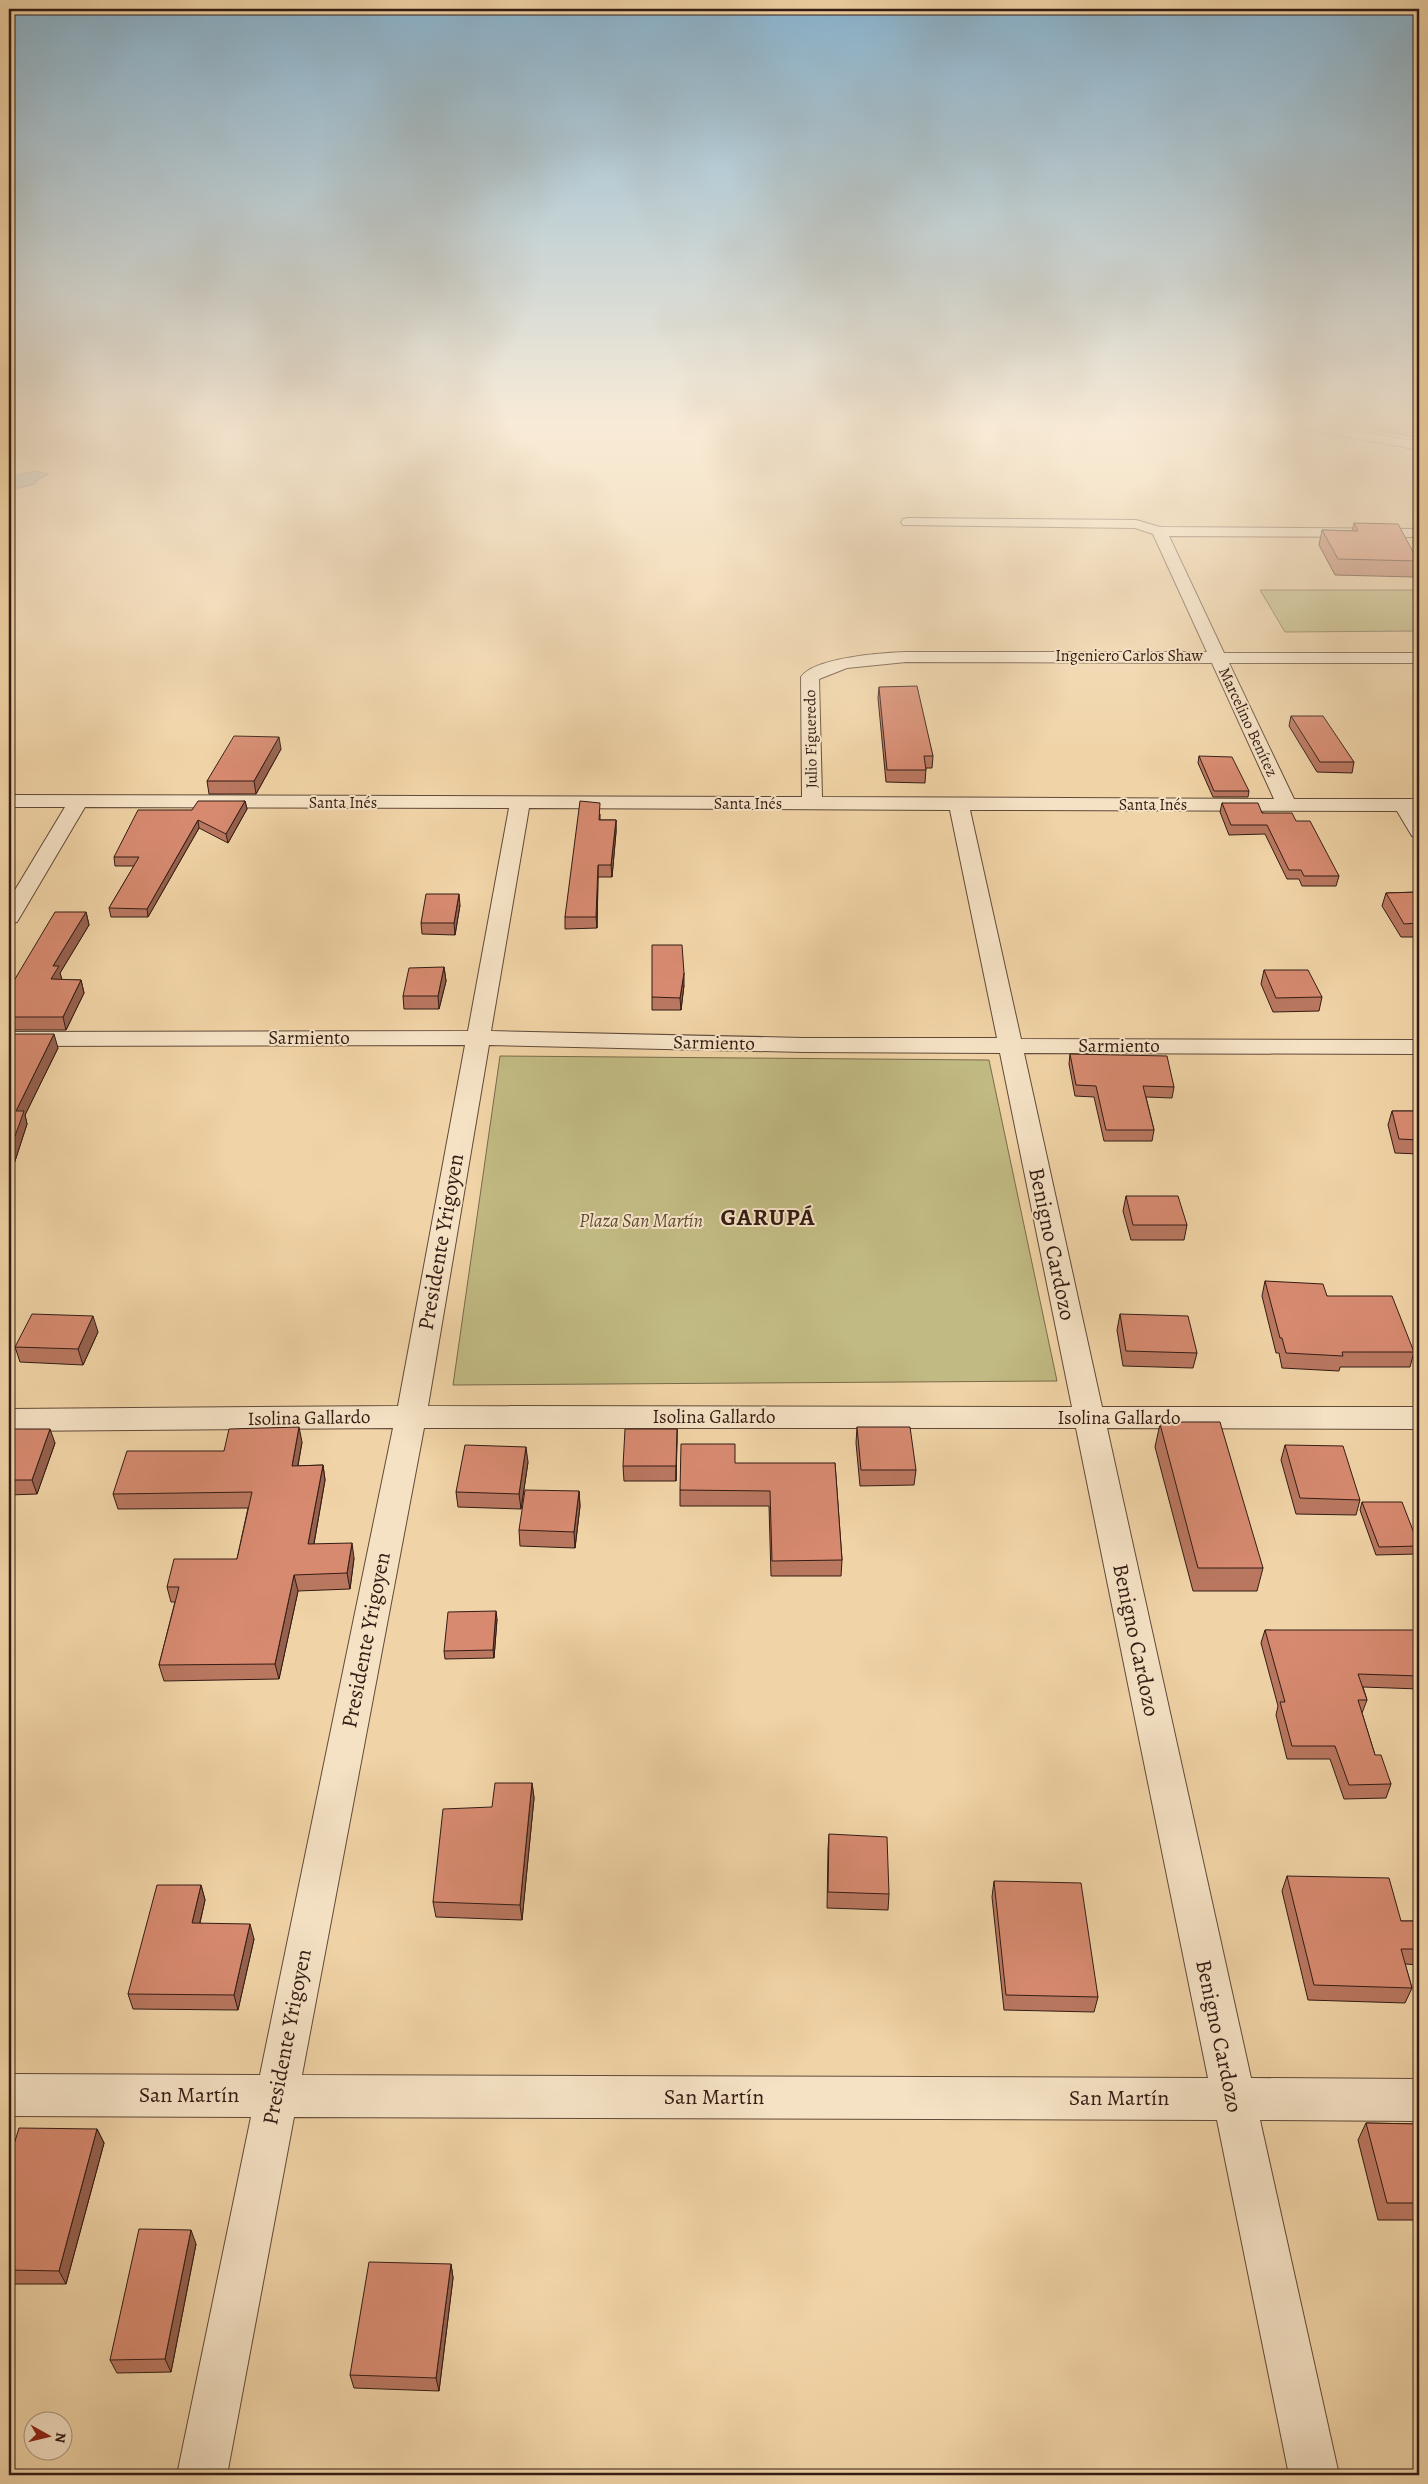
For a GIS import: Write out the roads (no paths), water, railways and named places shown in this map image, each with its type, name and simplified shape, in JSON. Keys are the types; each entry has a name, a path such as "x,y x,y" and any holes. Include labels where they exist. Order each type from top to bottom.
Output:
{"street":[{"name":"Marcelino Benítez","path":"1161,536 1287,805"},
{"name":"Ingeniero Carlos Shaw","path":"840,664 868,659 906,657 1217,656 1419,658"},
{"name":"Julio Figueredo","path":"812,804 810,677 840,664"},
{"name":"Santa Inés","path":"9,801 1411,805"},
{"path":"9,917 78,802"},
{"name":"Presidente Yrigoyen","path":"202,2475 411,1417 520,803"},
{"name":"Benigno Cardozo","path":"959,804 1090,1418 1232,2099 1314,2475"},
{"path":"1411,805 1419,832"},
{"name":"Sarmiento","path":"9,1039 477,1038 803,1045 1419,1047"},
{"name":"Isolina Gallardo","path":"9,1420 411,1417 1419,1418"},
{"name":"San Martín","path":"9,2095 1419,2100"}],"district":[{"name":"GARUPÁ","path":"768,1217"}],"park label":[{"name":"Plaza San Martín","path":"641,1221"}]}
